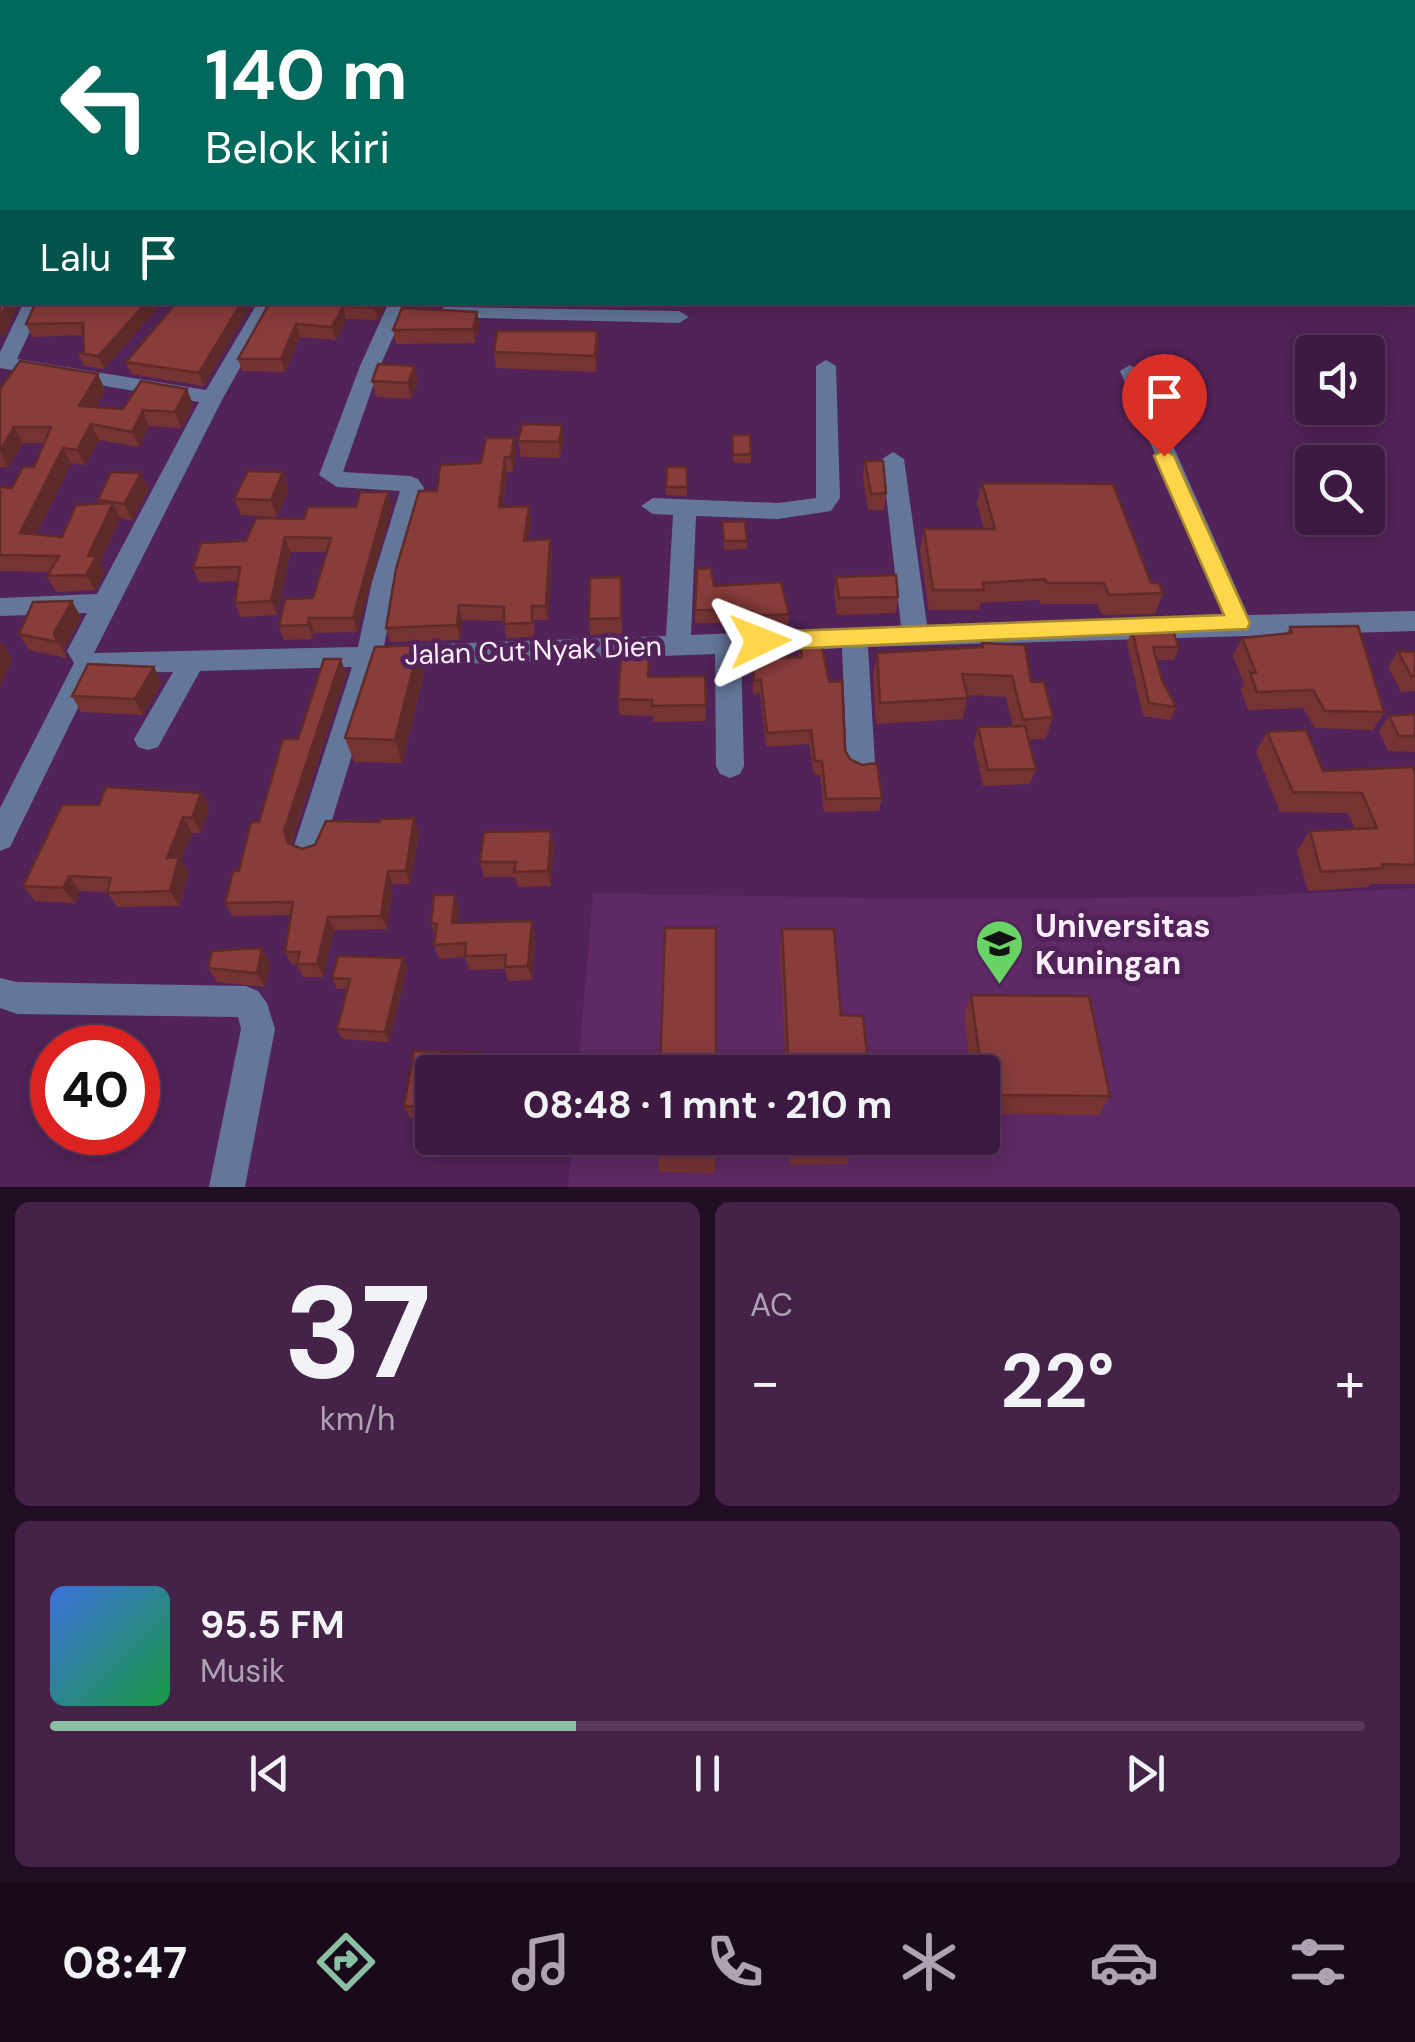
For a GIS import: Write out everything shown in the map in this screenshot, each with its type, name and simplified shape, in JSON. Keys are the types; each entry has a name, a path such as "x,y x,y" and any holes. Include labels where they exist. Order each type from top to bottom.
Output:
{"street":[{"path":"32,305 3,361 117,372 212,398"},
{"path":"0,838 87,663 80,651 212,398 266,305"},
{"path":"309,846 369,656 384,582 412,488 410,484 337,479 330,475 370,366 397,307 678,317"},
{"path":"653,506 778,511 826,502 826,366"},
{"path":"1130,372 1134,389 1239,623"},
{"path":"893,459 915,636"},
{"path":"678,645 685,509"},
{"path":"0,607 104,603"},
{"name":"Jalan Cut Nyak Dien","path":"87,663 1239,623 1415,621"},
{"path":"855,638 860,764"},
{"path":"728,642 730,766"},
{"path":"148,738 193,660"},
{"path":"0,993 17,998 246,1002 255,1014 258,1029 228,1187"}],"shaded area":[{"name":"Universitas Kuningan","path":"1415,888 1415,1187 568,1187 571,1155 1000,1155 1000,1055 579,1055 593,893 919,899 1231,897"}],"building":[{"path":"35,305 144,305 98,356 78,353 84,353 83,323 26,324"},
{"path":"174,305 240,305 199,373 126,362"},
{"path":"268,305 376,305 343,306 332,327 296,324 281,359 238,359"},
{"path":"402,308 477,312 473,329 393,330"},
{"path":"497,331 597,331 595,356 494,352"},
{"path":"20,361 98,374 79,406 123,409 141,381 187,389 175,412 143,410 132,432 91,424 77,450 63,448 20,533 62,537 76,505 113,503 88,556 97,556 86,575 47,576 59,556 0,555 0,487 12,488 23,467 34,467 51,427 14,427 0,451 0,389"},
{"path":"378,364 415,366 408,383 372,381"},
{"path":"522,424 562,425 559,442 518,441"},
{"path":"732,435 750,435 751,454 733,455"},
{"path":"486,438 514,438 511,457 505,457 499,507 529,506 524,541 550,539 546,606 532,606 532,623 504,624 504,607 459,605 457,625 386,628 396,569 419,491 437,491 440,465 481,463"},
{"path":"865,461 883,461 886,493 871,494"},
{"path":"667,467 687,467 687,487 666,487"},
{"path":"248,471 283,472 271,500 234,499"},
{"path":"111,472 141,473 124,504 98,500"},
{"path":"982,483 1113,484 1151,583 1159,583 1163,593 1109,595 1104,583 1047,583 1045,579 983,583 984,590 933,590 924,529 995,529"},
{"path":"360,492 388,492 353,618 309,618 308,625 279,626 285,599 313,598 331,538 285,537 271,601 235,603 240,567 193,568 201,543 246,541 256,518 304,519 308,507 356,507"},
{"path":"745,521 747,541 724,541 722,522"},
{"path":"711,568 714,586 781,582 789,614 753,616 752,611 695,610 697,569"},
{"path":"896,575 898,597 839,598 836,577"},
{"path":"621,577 621,618 589,619 590,578"},
{"path":"72,601 54,633 57,642 19,634 33,602"},
{"path":"1358,626 1384,712 1325,711 1313,690 1257,692 1250,672 1256,673 1242,638 1292,633 1290,627"},
{"path":"1172,629 1179,647 1153,647 1162,680 1176,707 1149,703 1132,630"},
{"path":"821,641 829,682 842,681 845,750 850,759 862,765 877,763 882,798 826,799 822,761 815,761 811,730 767,733 761,680 754,680 752,659 802,657 800,642"},
{"path":"982,643 1025,645 1031,682 1044,682 1053,717 1023,720 1012,676 962,674 968,698 880,703 877,653 983,647"},
{"path":"419,645 395,740 345,738 375,647"},
{"path":"1398,651 1415,652 1415,676 1411,676"},
{"path":"621,657 649,657 648,677 705,676 706,705 652,706 652,700 618,699"},
{"path":"324,659 341,659 284,831 288,843 302,849 315,845 326,821 414,818 406,871 388,871 381,916 328,917 317,964 297,964 300,952 285,952 293,902 225,903 233,871 239,871 251,822 259,822 283,739 298,739"},
{"path":"88,664 154,667 135,699 72,696"},
{"path":"1415,714 1415,736 1399,736 1389,716"},
{"path":"1025,726 1036,769 988,770 978,727"},
{"path":"1306,730 1323,771 1413,767 1415,865 1382,864 1383,868 1321,872 1310,831 1377,828 1362,793 1293,792 1267,732"},
{"path":"106,787 201,793 192,818 183,817 167,858 179,857 170,891 107,893 111,878 69,876 63,888 23,886 62,805 99,805"},
{"path":"551,831 548,871 514,872 516,862 480,862 484,832"},
{"path":"434,895 455,895 452,923 532,921 528,966 505,967 506,955 465,956 466,943 434,945"},
{"path":"665,928 716,928 716,1055 661,1055"},
{"path":"782,929 834,929 841,1015 863,1016 867,1055 788,1055"},
{"path":"262,948 257,973 208,968 212,951"},
{"path":"338,956 403,958 385,1032 337,1029 350,979 332,978"},
{"path":"971,995 1089,996 1110,1096 1000,1095 1000,1055 979,1055"},
{"path":"414,1051 483,1053 415,1055 415,1106 404,1106"}],"place":[{"name":"Universitas Kuningan","path":"1000,986"}],"route":[{"path":"760,641 1239,623 1164,456"}]}
